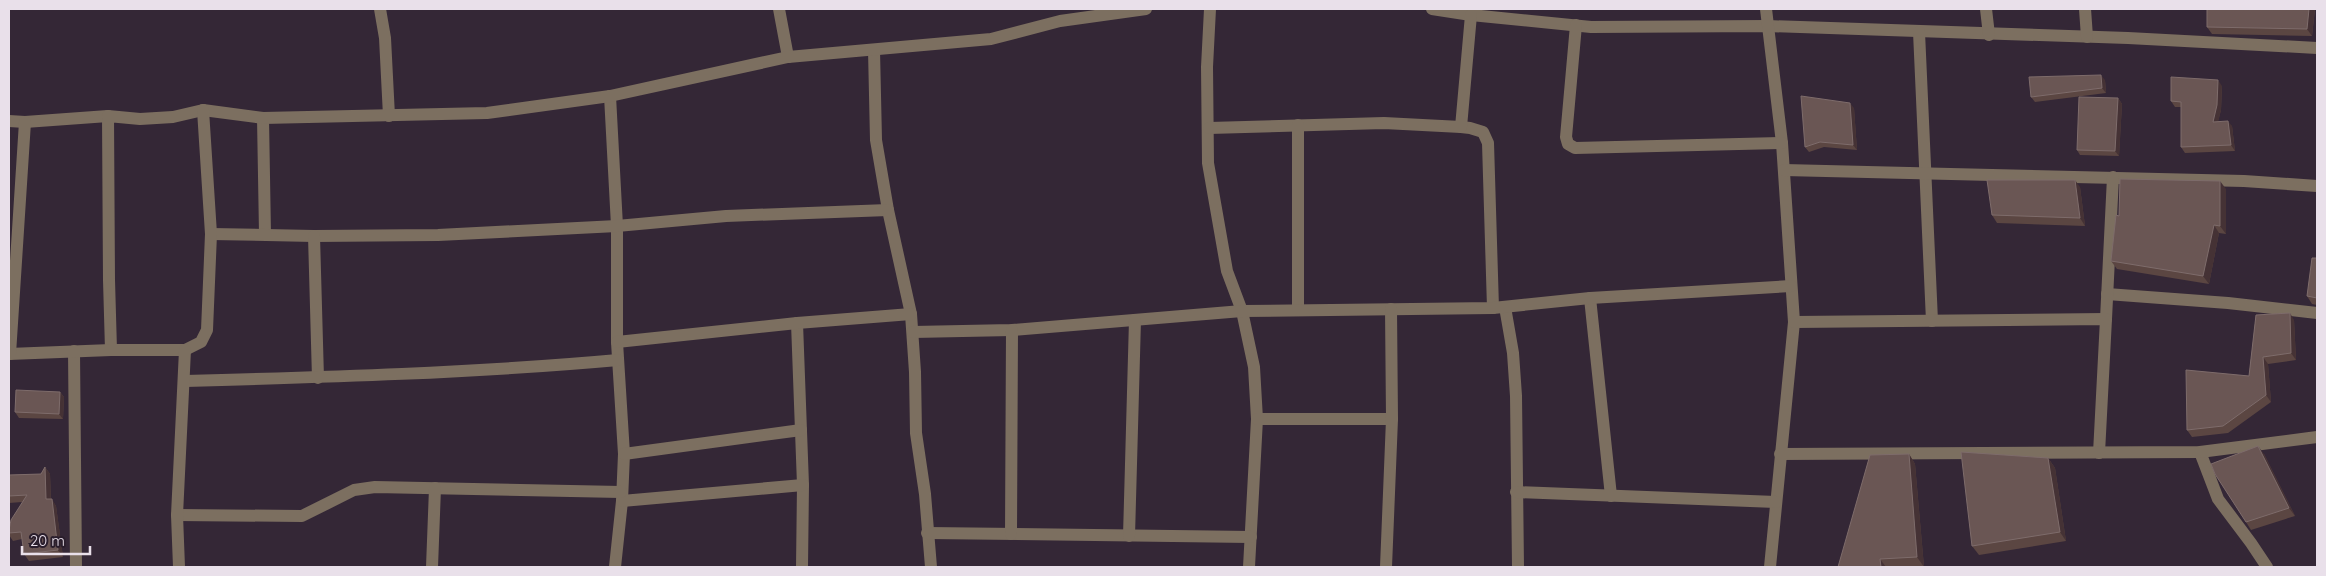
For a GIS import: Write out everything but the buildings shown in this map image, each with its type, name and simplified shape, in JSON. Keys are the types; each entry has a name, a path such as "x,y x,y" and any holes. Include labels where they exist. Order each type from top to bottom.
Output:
{"street":[{"path":"380,9 385,38 389,116"},
{"path":"779,9 788,57"},
{"path":"9,121 24,122 108,116 140,119 173,117 203,110 263,118 487,113 610,96 788,57 990,39 1061,15 1146,9"},
{"path":"1210,9 1207,67 1208,163 1227,271 1242,311 1254,367 1258,419 1249,567"},
{"path":"1432,9 1456,11 1471,15 1591,27 1767,26 2087,37 2317,48"},
{"path":"1766,9 1782,143 1794,322 1770,567"},
{"path":"1986,9 1989,35"},
{"path":"2086,9 2087,37"},
{"path":"1461,127 1471,15"},
{"path":"1576,25 1566,137 1568,144 1575,148 1782,143"},
{"path":"1919,32 1932,321"},
{"path":"874,50 876,140 888,210 912,314 916,432 925,494 931,567"},
{"path":"610,96 617,226 617,342 624,454 614,567"},
{"path":"24,122 9,354 111,350 185,350 201,342 207,330 211,234 203,110"},
{"path":"108,116 108,270 111,350"},
{"path":"263,118 265,234"},
{"path":"1208,128 1384,123 1461,127 1483,132 1488,143 1499,307 1513,353 1516,396 1518,567"},
{"path":"1298,124 1298,309"},
{"path":"1784,170 2113,177 2317,186"},
{"path":"2099,453 2113,177"},
{"path":"211,234 314,236 438,235 617,226 726,216 888,210"},
{"path":"314,236 318,378"},
{"path":"912,332 1012,330 1242,311 1499,307 1590,298 1791,286"},
{"path":"2107,294 2317,312"},
{"path":"1590,298 1611,496"},
{"path":"1386,567 1392,419 1391,309"},
{"path":"617,342 796,322 912,314"},
{"path":"1129,536 1134,320"},
{"path":"1794,322 2106,320"},
{"path":"796,322 803,485 802,567"},
{"path":"1011,534 1012,330"},
{"path":"179,567 176,515 185,381 185,350"},
{"path":"74,351 76,567"},
{"path":"185,381 318,378 531,368 618,360"},
{"path":"1258,419 1392,419"},
{"path":"624,454 801,430"},
{"path":"1780,454 2200,452 2317,438"},
{"path":"2200,452 2218,499 2251,542 2267,567"},
{"path":"176,515 302,516 354,490 375,487 621,496 803,485"},
{"path":"432,567 435,488"},
{"path":"1516,492 1776,502"},
{"path":"927,533 1251,537"}]}
